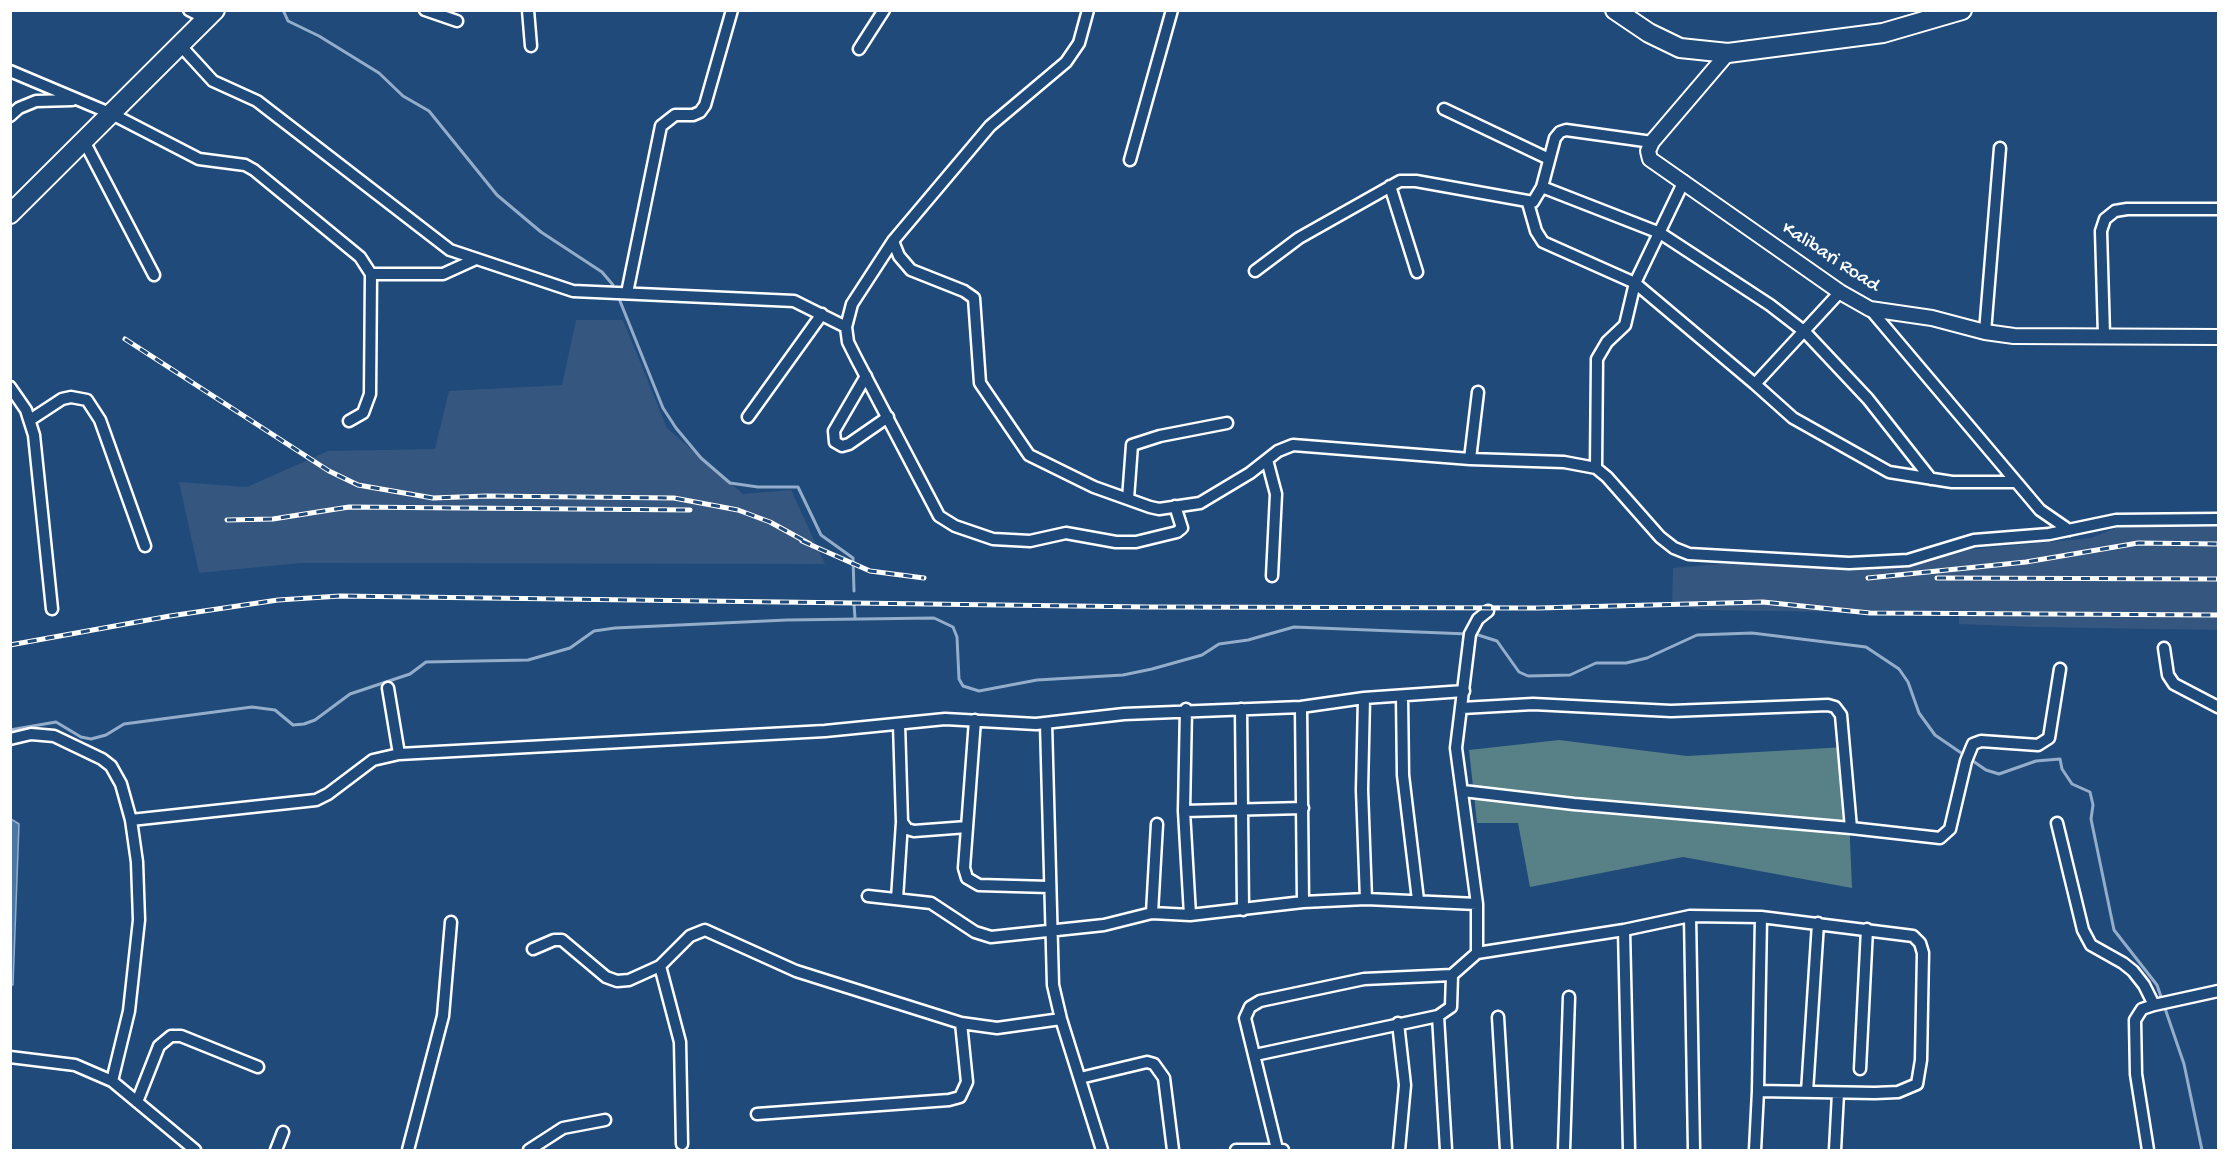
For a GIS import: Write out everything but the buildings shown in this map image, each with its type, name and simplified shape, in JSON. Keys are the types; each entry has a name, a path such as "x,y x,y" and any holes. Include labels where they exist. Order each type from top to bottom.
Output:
{"highway":[{"path":"1615,10 1648,33 1680,48 1728,52 1883,33 1932,16 1962,10"},
{"path":"10,214 211,15"}],"street":[{"path":"189,10 211,15"},
{"path":"425,10 457,21"},
{"path":"528,10 531,46"},
{"path":"627,293 661,126 675,115 693,116 705,105 732,10"},
{"path":"859,49 884,10"},
{"path":"1088,10 1079,43 1066,62 990,126 893,241 852,304 846,327 848,342 939,516 973,534 1019,542 1066,533 1116,542 1136,542 1169,535 1182,528 1175,506"},
{"path":"1130,160 1172,10"},
{"path":"180,45 213,81 257,101 450,250 573,291 794,301 846,327"},
{"path":"1255,271 1299,238 1400,181 1416,181 1528,202 1536,199 1542,187 1555,138 1560,132 1566,130 1652,141 1728,52"},
{"path":"10,71 112,114 199,159 245,165 360,257 371,274 370,393 363,413 349,421"},
{"path":"10,116 19,108 36,101 78,100"},
{"path":"1444,109 1549,159"},
{"path":"84,141 154,274"},
{"name":"Kalibari Road","path":"1652,141 1648,151 1654,163 1684,181 1840,292 1870,309 1932,318 1985,332 2014,336 2104,334 2218,338"},
{"path":"1985,332 2000,148"},
{"path":"1596,468 1596,359 1607,342 1625,325 1635,283 1684,181"},
{"path":"1390,186 1417,272"},
{"path":"1542,187 1660,233 1770,305 1806,332 1868,399 1931,479"},
{"path":"1528,202 1536,231 1543,242 1635,283 1793,418 1889,472 1971,483 2014,482"},
{"path":"2104,334 2101,231 2105,219 2115,212 2127,209 2218,209"},
{"path":"893,241 899,256 911,270 964,291 974,298 980,383 1023,449 1048,466 1128,499 1159,509 1200,503 1250,473 1278,451 1293,445 1470,459 1564,462 1596,468 1607,477 1660,537 1674,548 1689,554 1849,563 1908,560 1974,540 2069,530 2116,520 2218,519"},
{"path":"371,274 442,274 476,259"},
{"path":"1755,384 1806,332 1840,292"},
{"path":"1870,309 2014,482 2040,510 2069,530"},
{"path":"748,417 822,314"},
{"path":"866,376 834,431 835,442 842,446 849,444 888,417"},
{"path":"10,387 30,420 52,609"},
{"path":"1470,459 1478,392"},
{"path":"30,420 62,399 71,396 87,400 100,420 145,546"},
{"path":"1128,499 1129,452 1132,445 1160,436 1227,423"},
{"path":"1267,460 1276,494 1272,576"},
{"path":"1477,952 1477,904 1456,748 1470,634 1478,619 1488,611"},
{"path":"2164,648 2168,675 2174,684 2218,707"},
{"path":"1463,791 1597,807 1851,828 1940,838 1950,829 1966,761 1973,744 1981,741 2044,743 2049,738 2060,669"},
{"path":"388,688 399,754"},
{"path":"131,820 316,800 328,794 373,760 399,754 825,731 945,718 1009,724 1046,723 1186,709 1301,707 1364,698 1464,691"},
{"path":"1402,696 1403,775 1418,900"},
{"path":"1364,698 1362,790 1366,899"},
{"path":"1462,708 1533,704 1671,711 1828,705 1835,707 1841,715 1851,828"},
{"path":"1301,707 1303,902"},
{"path":"1186,709 1184,811 1190,915"},
{"path":"1241,709 1243,910"},
{"path":"975,720 964,868 967,878 972,884 1049,887"},
{"path":"1046,723 1053,984 1061,1019 1102,1150"},
{"path":"897,899 902,822 899,724"},
{"path":"10,739 45,733 102,759 111,766 121,784 131,820 139,890 136,968 129,1011 112,1081"},
{"path":"1184,811 1303,808"},
{"path":"902,822 914,831 967,827"},
{"path":"2057,822 2085,938 2091,945 2124,963 2133,971 2157,1004"},
{"path":"1152,913 1157,824"},
{"path":"868,896 931,903 983,936 1122,922 1152,913 1190,915 1303,902 1366,899 1477,904"},
{"path":"1690,916 1694,1150"},
{"path":"1236,1150 1280,1150 1245,1018 1250,1007 1260,1001 1364,979 1452,975 1477,952 1624,930 1690,916 1761,917 1818,923 1913,936 1920,943 1923,953 1920,1074 1917,1084 1898,1092 1758,1091"},
{"path":"1755,1150 1761,917"},
{"path":"408,1150 443,1016 451,922"},
{"path":"1808,1092 1818,923"},
{"path":"1860,1069 1867,929"},
{"path":"533,950 562,940 599,973 617,981 629,980 660,966 690,936 705,930 795,971 961,1023 990,1028 1061,1019"},
{"path":"1624,930 1629,1150"},
{"path":"660,966 680,1042 682,1144"},
{"path":"1255,1055 1438,1016 1451,1007 1452,975"},
{"path":"2148,1150 2136,1074 2135,1020 2142,1009 2218,991"},
{"path":"1564,1150 1569,997"},
{"path":"1438,1016 1446,1150"},
{"path":"1498,1017 1506,1150"},
{"path":"757,1114 949,1100 960,1097 967,1082 961,1023"},
{"path":"1398,1023 1405,1085 1399,1150"},
{"path":"137,1102 159,1046 171,1036 181,1036 258,1067"},
{"path":"10,1057 75,1065 112,1081 195,1150"},
{"path":"1080,1078 1148,1062 1154,1064 1164,1078 1173,1150"},
{"path":"1835,1150 1838,1092"},
{"path":"529,1150 563,1128 605,1120"},
{"path":"276,1150 283,1132"}],"shaded area":[{"path":"576,320 623,320 667,428 743,494 791,490 825,564 301,563 199,573 179,482 247,487 328,451 435,449 449,391 562,385"},
{"path":"2118,527 2218,527 2218,630 1959,624 1959,614 1703,610 1672,604 1673,568 1731,563 1908,566 1933,553 2091,538"},
{"path":"11,819 19,824 13,985 10,985"}],"green space":[{"path":"1559,740 1687,756 1846,747 1852,888 1683,857 1530,887 1518,823 1477,823 1469,750"}],"waterway":[{"path":"283,10 288,21 319,36 379,73 403,96 429,111 497,195 541,232 602,272 613,285"},
{"path":"620,301 663,408 676,428 701,458 730,483 758,487 798,487 821,535 853,558 854,591"},
{"path":"854,604 855,618"},
{"path":"10,730 56,722 81,737 91,739 106,735 124,724 252,707 275,710 293,725 304,724 315,720 350,694 410,674 426,662 528,660 570,648 594,631 615,628 787,620 934,618 953,627 957,637 959,679 963,686 979,691 1037,680 1123,675 1202,655 1219,644 1248,640 1294,627 1468,634"},
{"path":"1475,634 1497,641 1519,672 1528,676 1570,675 1596,663 1626,663 1647,658 1697,635 1752,633 1866,647 1899,669 1908,682 1919,713 1935,735 1986,770 1999,774 2036,761 2060,759 2062,769 2072,784 2090,792 2093,805 2091,819 2114,930 2157,985 2184,1064 2202,1150"}],"railway":[{"path":"125,339 329,471 358,485 433,498 486,496 674,498 738,510 770,522 810,544"},
{"path":"227,520 273,519 349,507 690,510"},
{"path":"802,541 870,571 924,578"},
{"path":"1868,578 2026,562 2138,543 2218,544"},
{"path":"1937,578 2218,579"},
{"path":"10,645 170,616 278,600 340,596 1147,607 1538,608 1763,602 1870,613 2218,615"}]}
